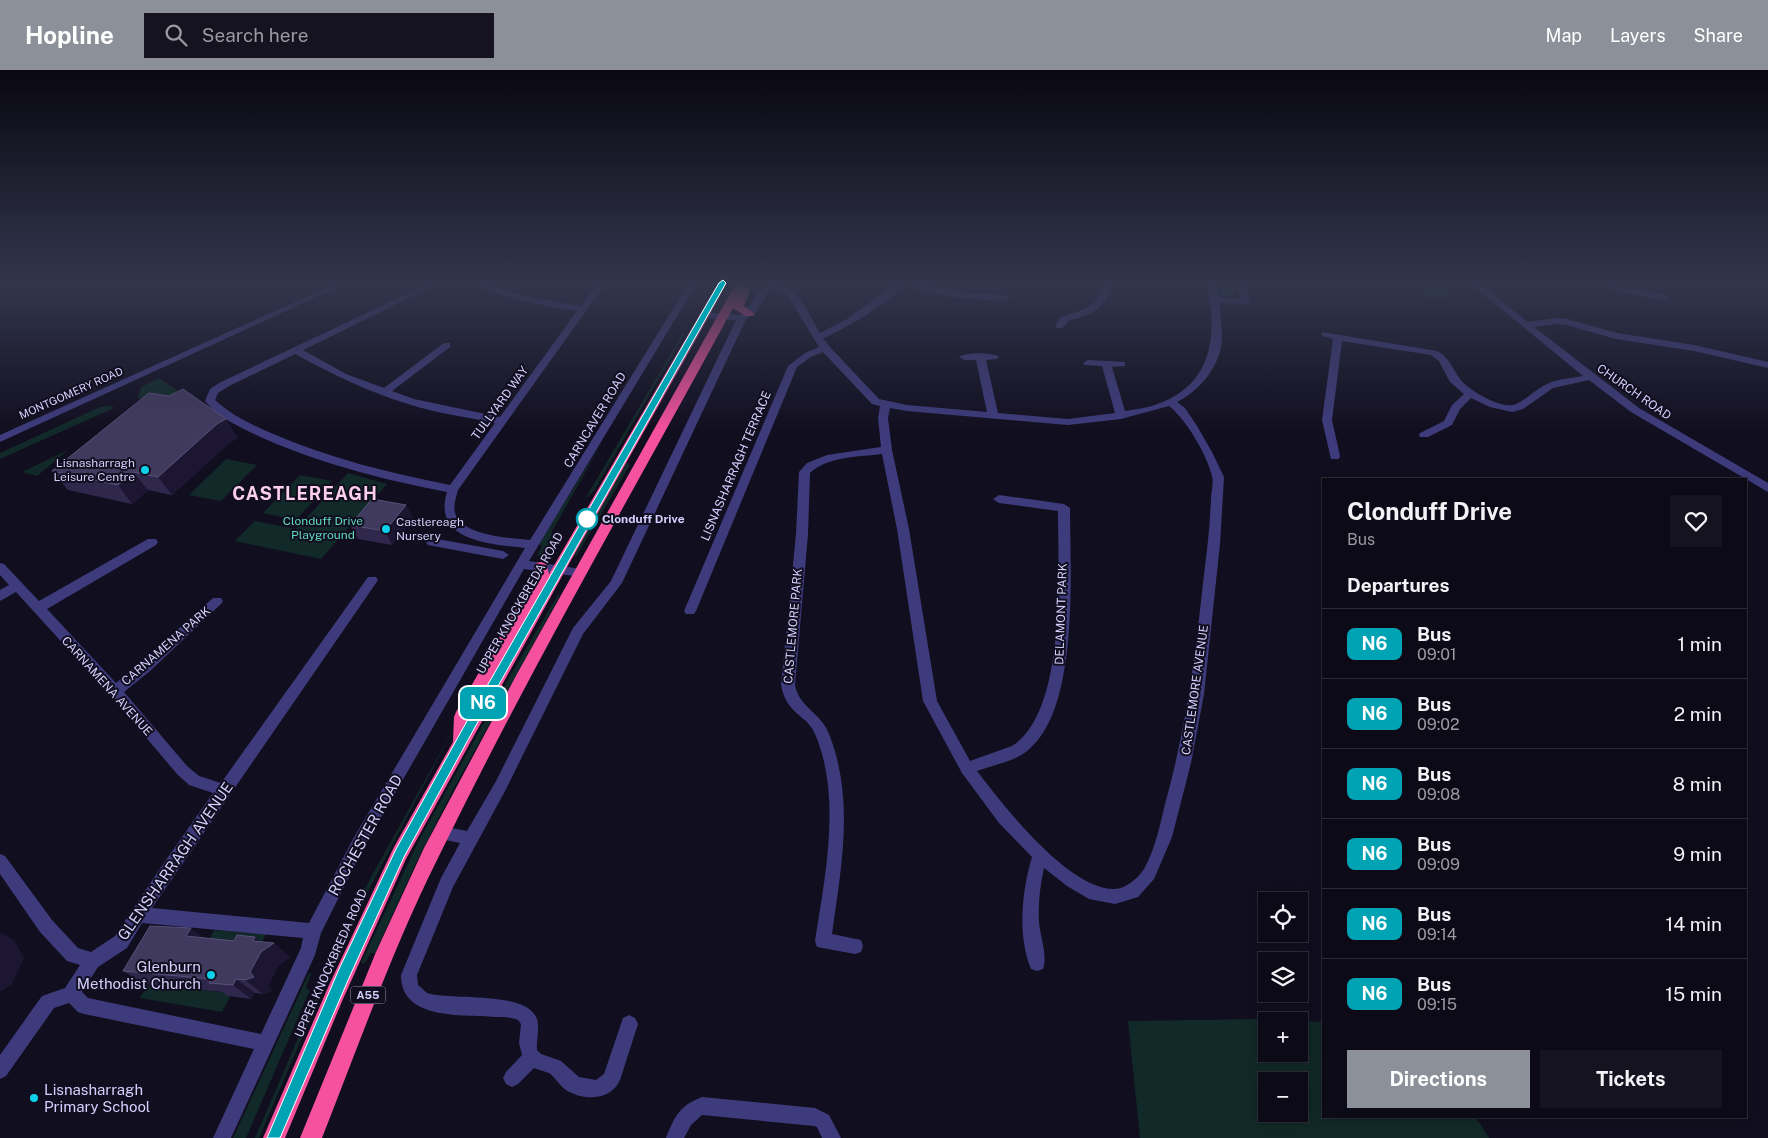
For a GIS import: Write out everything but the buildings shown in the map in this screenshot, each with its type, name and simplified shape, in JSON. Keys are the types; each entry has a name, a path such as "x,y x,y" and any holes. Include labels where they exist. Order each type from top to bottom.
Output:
{"highway":[{"name":"UPPER KNOCKBREDA ROAD","path":"274,1138 368,920 400,853 461,742 550,568 693,333"},
{"name":"A55","path":"311,1138 383,959 441,833 713,333"}],"street":[{"name":"MONTGOMERY ROAD","path":"0,438 231,333"},
{"path":"331,333 225,384 214,391 210,401 233,419 313,454 368,472 453,489 449,513 452,521 464,531 475,536 533,545"},
{"name":"TULLYARD WAY","path":"453,489 566,333"},
{"name":"CARNCAVER ROAD","path":"533,545 662,333"},
{"path":"629,1024 611,1080 598,1089 578,1086 570,1083 554,1066 539,1062 532,1057 529,1050 530,1024 528,1017 523,1012 432,1003 421,1000 411,991 408,984 409,975 447,883 470,838 500,787 578,631 616,583 738,333"},
{"path":"815,333 824,348 876,402 993,416 1068,422 1121,416 1160,407 1187,393 1202,377 1213,359 1217,333"},
{"path":"817,337 828,333"},
{"name":"CHURCH ROAD","path":"1535,333 1591,377 1659,426 1768,488"},
{"path":"1605,333 1694,348 1768,365"},
{"path":"1325,334 1434,353 1443,358 1452,379 1470,394 1504,408 1515,409 1550,386 1591,377"},
{"path":"1335,456 1327,420 1338,337"},
{"path":"384,393 447,345"},
{"name":"LISNASHARRAGH TERRACE","path":"690,611 793,366 808,355 824,348"},
{"path":"295,350 342,376 384,393 411,402 502,421"},
{"path":"964,357 994,357"},
{"path":"980,357 993,416"},
{"path":"1088,363 1122,364"},
{"path":"1106,364 1121,416"},
{"path":"1424,435 1448,424 1456,407 1470,394"},
{"name":"CASTLEMORE AVENUE","path":"885,404 883,418 887,450 903,529 930,701 967,769 1004,818 1040,855 1079,886 1095,894 1115,897 1132,892 1149,874 1164,837 1184,764 1198,694 1218,496 1218,477 1207,452 1181,410 1171,402"},
{"name":"CASTLEMORE PARK","path":"855,946 823,941 836,851 835,800 831,768 822,732 791,700 788,685 802,534 805,472 812,464 822,459 887,450"},
{"name":"DELAMONT PARK","path":"967,769 1011,753 1025,745 1039,729 1052,698 1059,667 1064,508 999,499"},
{"path":"479,550 488,538"},
{"path":"38,608 152,542"},
{"path":"432,542 502,554"},
{"name":"ROCHESTER ROAD","path":"222,1138 309,949 313,931 358,844 533,545"},
{"path":"522,564 581,573"},
{"name":"CARNAMENA AVENUE","path":"0,567 115,691 182,770 194,781 224,790"},
{"name":"GLENSHARRAGH AVENUE","path":"71,994 92,961 121,942 224,790 372,580"},
{"path":"0,596 18,585"},
{"name":"CARNAMENA PARK","path":"115,691 145,667 217,601"},
{"path":"441,833 470,838"},
{"path":"1037,963 1031,931 1032,877 1040,855"},
{"path":"1,863 46,926 73,955 92,961"},
{"path":"139,915 313,931"},
{"path":"0,1070 48,1002 71,994 84,1006 265,1043"},
{"path":"512,1078 532,1057"},
{"path":"675,1138 686,1114 693,1109 711,1106 815,1117 823,1121 832,1138"}],"green space":[{"path":"683,333 685,333 594,491 585,499"},
{"path":"159,378 187,397 151,409 138,397 141,387"},
{"path":"112,406 114,408 0,459 0,453 100,407"},
{"path":"604,439 551,533 559,538 547,557 537,556 542,546 539,544"},
{"path":"68,450 37,476 22,472"},
{"path":"226,459 257,465 221,501 189,495"},
{"path":"626,462 630,465 577,555 573,557"},
{"name":"Clonduff Drive Playground","path":"348,473 387,484 321,559 235,541 255,521 296,529"},
{"path":"300,475 332,481 296,520 263,513"},
{"path":"559,593 559,597 452,792 416,863 375,953 371,953 365,963 361,963 418,842 508,679"},
{"path":"458,721 366,895 321,993 318,992 370,879"},
{"path":"214,930 266,934 258,950 208,942"},
{"path":"309,973 311,973 306,988 310,990 246,1138 233,1138"},
{"path":"148,985 230,993 228,996 230,997 222,1012 140,998"},
{"path":"319,998 259,1138 255,1138 315,999"},
{"path":"1258,1019 1258,1062 1308,1062 1308,1021 1322,1022 1322,1118 1476,1118 1489,1138 1140,1138 1128,1021"}],"bus line":[{"name":"N6","path":"275,1138 344,974 400,853 434,789 563,561 694,333"}],"place":[{"name":"Lisnasharragh Leisure Centre","path":"145,470"},
{"name":"Clonduff Drive","path":"587,519"},
{"name":"Castlereagh Nursery","path":"386,529"},
{"name":"Glenburn Methodist Church","path":"211,975"},
{"name":"Lisnasharragh Primary School","path":"34,1098"}],"district":[{"name":"CASTLEREAGH","path":"305,493"}]}
